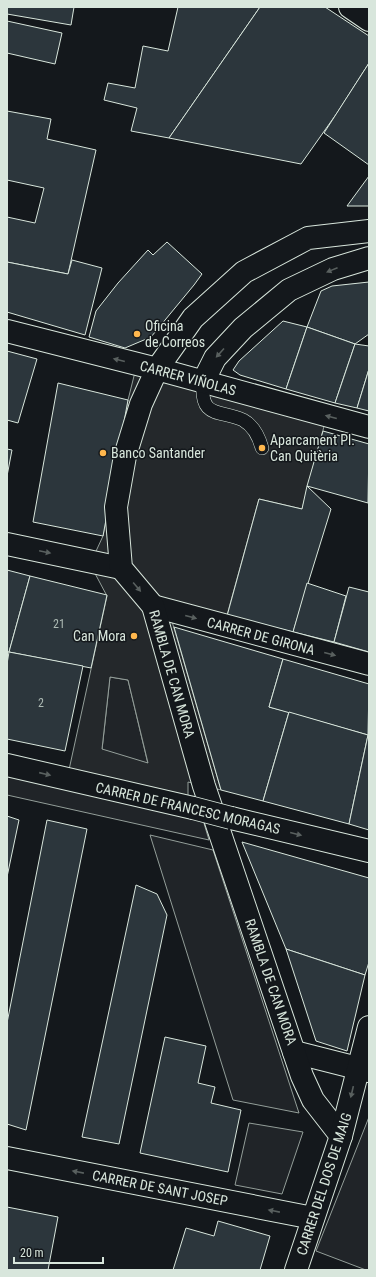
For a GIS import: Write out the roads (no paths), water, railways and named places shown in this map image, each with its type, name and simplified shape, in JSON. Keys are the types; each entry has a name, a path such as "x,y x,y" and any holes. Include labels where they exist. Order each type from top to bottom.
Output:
{"street":[{"path":"350,7 369,20"},
{"path":"7,544 121,568 116,507 125,456 141,404 157,369 193,318 244,272 308,238 369,231"},
{"path":"203,382 215,358 243,328 289,290 333,270 369,258"},
{"name":"CARRER VIÑOLAS","path":"7,331 157,369 369,427"},
{"name":"RAMBLA DE CAN MORA","path":"121,568 153,606 204,786 302,1076 313,1100 341,1136"},
{"name":"CARRER DE GIRONA","path":"153,606 369,664"},
{"name":"CARRER DE FRANCESC MORAGAS","path":"7,765 369,851"},
{"name":"CARRER DEL DOS DE MAIG","path":"300,1269 313,1218 363,1069 369,1027"},
{"path":"294,1052 363,1069"},
{"name":"CARRER DE SANT JOSEP","path":"7,1158 313,1218"}],"lane":[{"path":"203,382 202,394 208,408 219,414 243,420 253,428 260,438 262,448"}],"place":[{"name":"Oficina de Correos","path":"137,334"},
{"name":"Aparcament Pl. Can Quitèria","path":"262,448"},
{"name":"Banco Santander","path":"103,453"},
{"name":"Can Mora","path":"134,636"}]}
